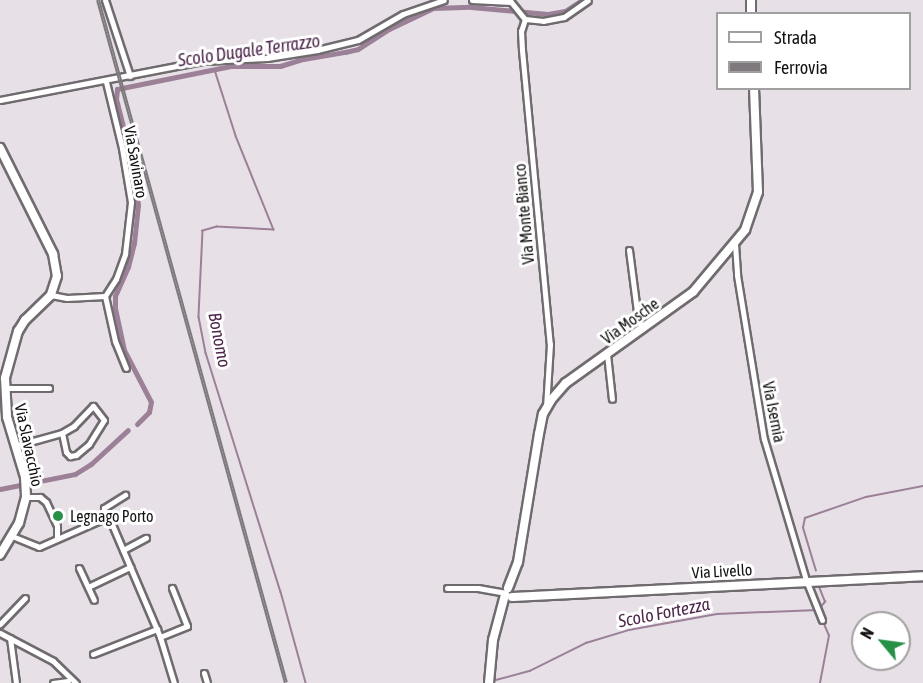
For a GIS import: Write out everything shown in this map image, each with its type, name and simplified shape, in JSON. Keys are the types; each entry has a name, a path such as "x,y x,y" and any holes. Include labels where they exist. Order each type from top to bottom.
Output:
{"street":[{"path":"105,0 130,76"},
{"path":"0,100 106,82 202,61 267,58 358,40 404,14 444,0"},
{"path":"472,0 511,2 525,19 555,19 574,11 588,0"},
{"name":"Via Monte Bianco","path":"525,19 521,31 522,51 550,345 546,408"},
{"name":"Via Savinaro","path":"105,296 116,279 125,254 131,215 122,148 106,82"},
{"name":"Via Mosche","path":"489,683 493,640 514,576 523,538 539,434 546,408 566,382 693,292 735,244 748,223 758,192 754,90"},
{"path":"0,148 55,260 57,276 51,295 67,298 105,296 115,341 126,368"},
{"name":"Via Isernia","path":"735,244 737,275 764,439 806,580 822,620"},
{"path":"629,250 638,319 642,329"},
{"name":"Via Slavacchio","path":"0,555 22,517 26,493 25,477 3,406 3,391 9,358 18,331 25,320 51,295"},
{"path":"607,354 612,399"},
{"path":"3,391 49,388"},
{"path":"15,446 62,433 74,426 93,406 104,420 89,444 76,455 70,456 66,452 62,433"},
{"path":"12,536 39,547 54,542 57,537 57,526 46,502 40,497 26,493"},
{"path":"105,518 104,508 125,495"},
{"path":"57,537 105,518"},
{"path":"105,518 111,522 157,629 174,683"},
{"path":"123,550 146,538"},
{"path":"88,587 130,567"},
{"path":"79,568 94,600"},
{"name":"Via Livello","path":"508,593 522,596 806,580 923,576"},
{"path":"160,637 187,626 172,588"},
{"path":"447,588 508,593"},
{"path":"0,624 25,598"},
{"path":"93,654 157,629"},
{"path":"0,633 54,661 68,680"},
{"path":"10,639 15,683"},
{"path":"204,673 207,683"},
{"path":"52,683 68,680 76,683"}],"waterway":[{"name":"Scolo Dugale Terrazzo","path":"137,424 149,412 151,402 124,350 115,308 115,296 128,267 134,243 138,205 133,166 116,99 117,89 231,66 280,66 303,59 358,49 389,29 433,8 471,7 548,14 565,11 582,0"},
{"name":"Bonomo","path":"215,70 236,136 274,230 217,227 203,231 199,317 206,353 281,592 306,683"},
{"name":"Scolo Dugale Terrazzo","path":"0,489 75,474 91,464 128,430"},
{"name":"Scolo Fortezza","path":"816,571 803,528 805,518 866,497 923,486"},
{"name":"Scolo Fortezza","path":"496,680 530,671 586,643 629,630 717,614 818,610 825,602 819,587"},
{"path":"820,683 829,636 823,622"}],"railway":[{"path":"98,0 286,683"}],"place":[{"name":"Legnago Porto","path":"58,516"}]}
